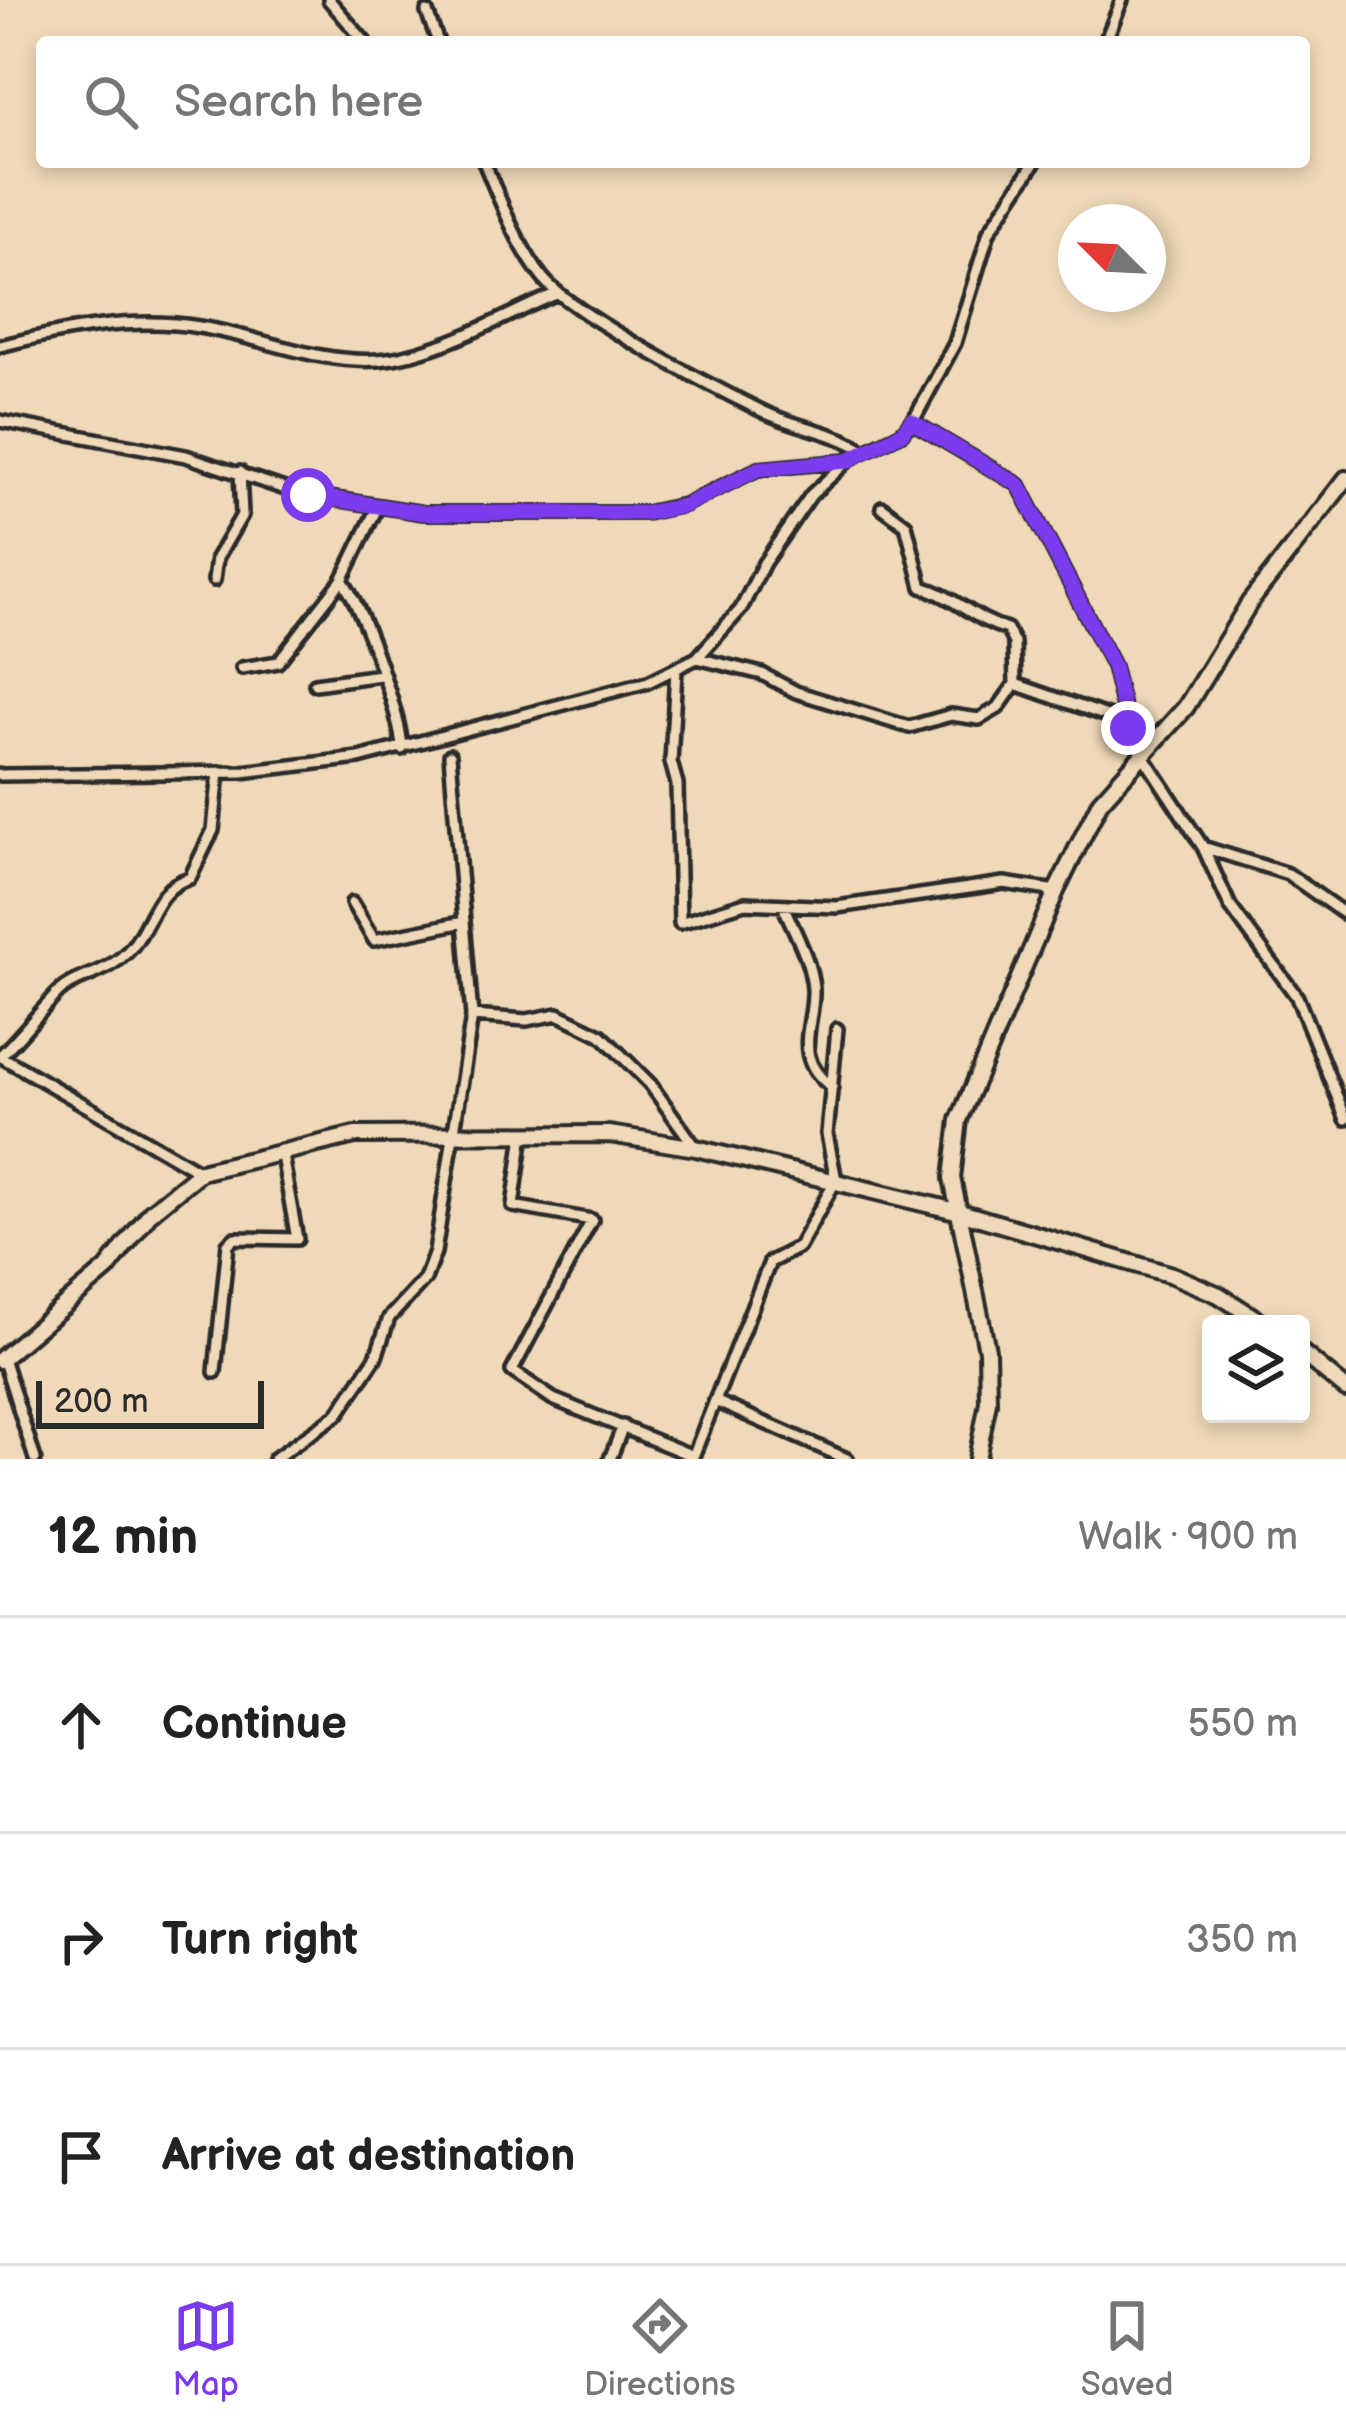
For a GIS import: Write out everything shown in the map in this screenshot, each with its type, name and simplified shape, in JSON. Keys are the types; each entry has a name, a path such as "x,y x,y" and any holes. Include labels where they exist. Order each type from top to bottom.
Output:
{"street":[{"path":"329,0 360,36"},
{"path":"1107,36 1122,0"},
{"path":"427,12 436,36"},
{"path":"487,168 542,277 558,293 619,333 765,413 821,428 865,451"},
{"path":"0,775 269,770 402,749 676,670 697,658 741,610 795,514 847,461 902,433 911,421 955,343 988,232 1031,168"},
{"path":"0,346 76,327 196,326 302,354 379,360 427,347 558,293"},
{"path":"0,421 151,453 186,455 297,493 445,514 646,513 684,506 758,469 847,461"},
{"path":"911,421 1019,485 1113,666 1127,723 1142,754 1203,847 1230,906 1307,1016 1346,1118"},
{"path":"214,580 217,559 242,515 240,472"},
{"path":"977,1459 988,1402 987,1351 952,1178 959,1120 1056,891 1100,802 1186,707 1250,602 1346,479"},
{"path":"242,668 278,662 342,580 378,506"},
{"path":"697,658 762,674 796,692 909,727 951,715 979,719 998,708 1015,684 1014,643 1007,629 922,587 905,525 882,507"},
{"path":"342,580 365,619 380,675 401,725 402,749"},
{"path":"676,670 671,762 677,784 680,922 745,902 837,907 1004,883 1056,891"},
{"path":"315,684 380,675"},
{"path":"1015,684 1127,723"},
{"path":"274,1459 338,1414 376,1357 388,1318 425,1279 442,1216 472,1016 450,755"},
{"path":"200,1172 0,1056 58,993 76,980 92,979 127,953 165,888 190,878 213,830 220,772"},
{"path":"1203,847 1288,874 1346,915"},
{"path":"352,903 374,940 464,922"},
{"path":"783,905 808,966 813,993 806,1018 807,1047 818,1078 832,1087"},
{"path":"472,1016 527,1020 558,1014 601,1035 650,1084 696,1148"},
{"path":"524,1134 513,1206 592,1220 512,1371 553,1399 692,1457 770,1262 800,1247 836,1180 827,1134 837,1029"},
{"path":"35,1459 2,1359 107,1269 152,1212 200,1172 355,1135 609,1134 696,1148 960,1212 1172,1275 1219,1294 1250,1315"},
{"path":"215,1372 228,1244 235,1238 298,1238 281,1150"},
{"path":"1310,1359 1346,1389"},
{"path":"715,1401 848,1459"},
{"path":"610,1459 622,1426"}],"route":[{"path":"308,495 424,513 646,513 684,506 758,469 847,461 902,433 911,421 1019,485 1113,666 1128,728"}]}
